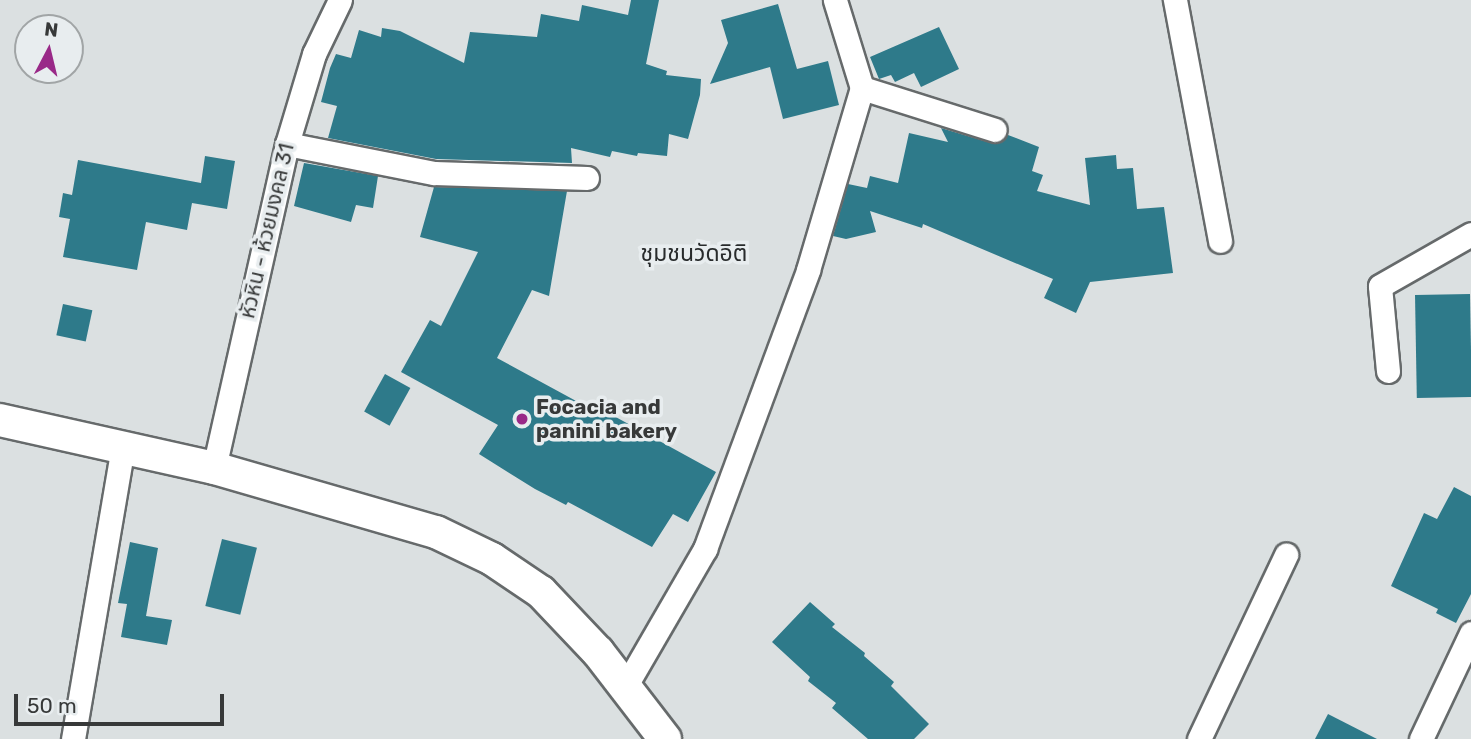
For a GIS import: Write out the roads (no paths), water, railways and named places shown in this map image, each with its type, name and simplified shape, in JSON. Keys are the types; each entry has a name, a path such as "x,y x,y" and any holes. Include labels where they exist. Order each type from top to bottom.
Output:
{"main road":[{"path":"0,420 214,468 436,532 492,559 541,592 598,652 664,739"}],"street":[{"name":"หัวหิน - ห้วยมงคล 31","path":"214,468 287,144 314,54 340,0"},
{"path":"625,687 705,548 808,270 862,88 835,0"},
{"path":"1175,0 1220,241"},
{"path":"862,88 995,130"},
{"path":"287,144 434,173 587,178"},
{"path":"1388,371 1380,286 1471,234"},
{"path":"73,739 123,447"},
{"path":"1199,739 1286,555"},
{"path":"1421,739 1469,642"}],"place":[{"name":"Focacia and panini bakery","path":"522,419"}],"district":[{"name":"ชุมชนวัดอิติ","path":"694,253"}]}
